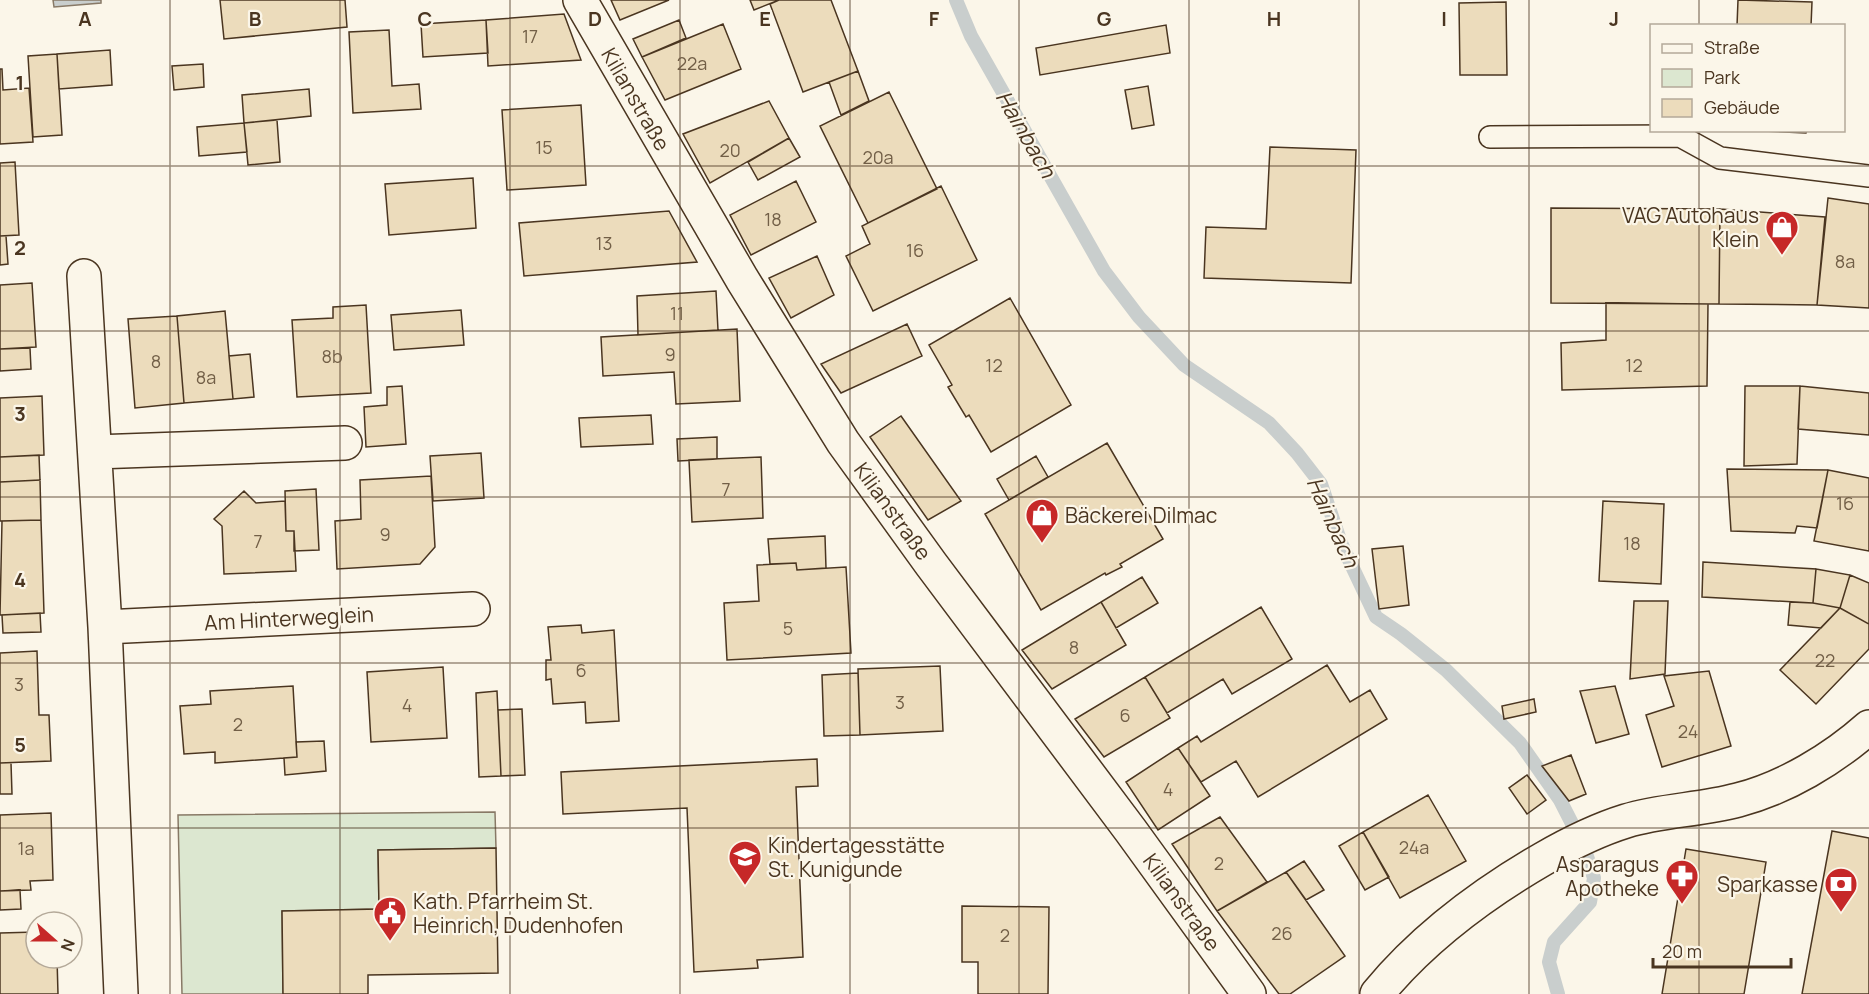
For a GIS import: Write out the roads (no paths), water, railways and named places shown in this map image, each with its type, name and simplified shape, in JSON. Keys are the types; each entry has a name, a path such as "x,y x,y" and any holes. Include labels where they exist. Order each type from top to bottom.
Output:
{"street":[{"name":"Kilianstraße","path":"580,0 736,269 843,442 1249,994"},
{"path":"84,276 105,627 121,994"},
{"path":"95,452 345,442"},
{"name":"Am Hinterweglein","path":"105,627 473,609"},
{"path":"1377,994 1396,971 1455,918 1520,872 1562,848 1600,830 1626,821 1739,800 1781,784 1845,747 1869,727"}],"lane":[{"path":"1490,137 1680,136 1720,158 1869,176"}],"waterway":[{"name":"Hainbach","path":"956,0 971,36 1104,271 1139,317 1184,365 1269,423 1297,453 1321,484 1341,543 1376,617 1446,670 1520,743 1560,800 1584,847 1594,878 1590,902 1554,942 1549,962 1558,994"}],"place":[{"name":"VAG Autohaus Klein","path":"1782,256"},
{"name":"Bäckerei Dilmac","path":"1042,544"},
{"name":"Kindertagesstätte St. Kunigunde","path":"745,886"},
{"name":"Asparagus Apotheke","path":"1682,905"},
{"name":"Sparkasse","path":"1841,913"},
{"name":"Kath. Pfarrheim St. Heinrich, Dudenhofen","path":"390,942"}]}
